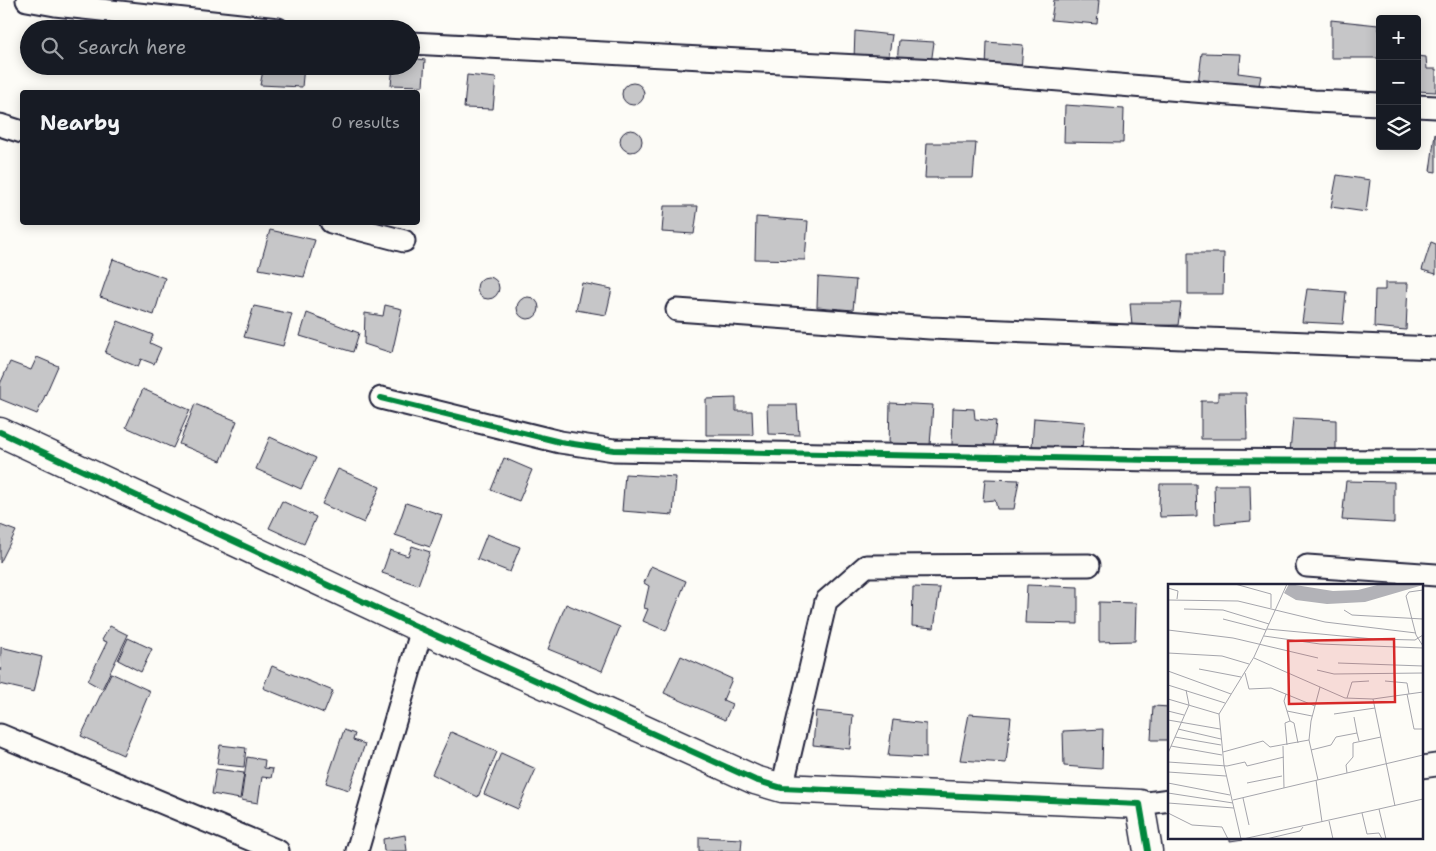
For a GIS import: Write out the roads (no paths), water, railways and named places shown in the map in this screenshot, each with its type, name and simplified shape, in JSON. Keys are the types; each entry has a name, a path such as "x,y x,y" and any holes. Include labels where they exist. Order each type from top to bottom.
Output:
{"street":[{"path":"27,0 64,6 194,20"},
{"path":"420,43 938,70 1314,101 1376,104"},
{"path":"1421,106 1436,107"},
{"path":"0,125 20,131"},
{"path":"343,225 404,241"},
{"path":"677,310 930,328 1436,348"},
{"path":"381,398 560,442 614,450 1143,460 1436,461"},
{"path":"0,432 422,629 755,780 782,788 1140,804 1168,800"},
{"path":"782,788 826,601 866,566 1089,565"},
{"path":"1307,566 1436,575"},
{"path":"357,851 422,629"},
{"path":"0,735 278,851"},
{"path":"1140,804 1148,851"}]}
